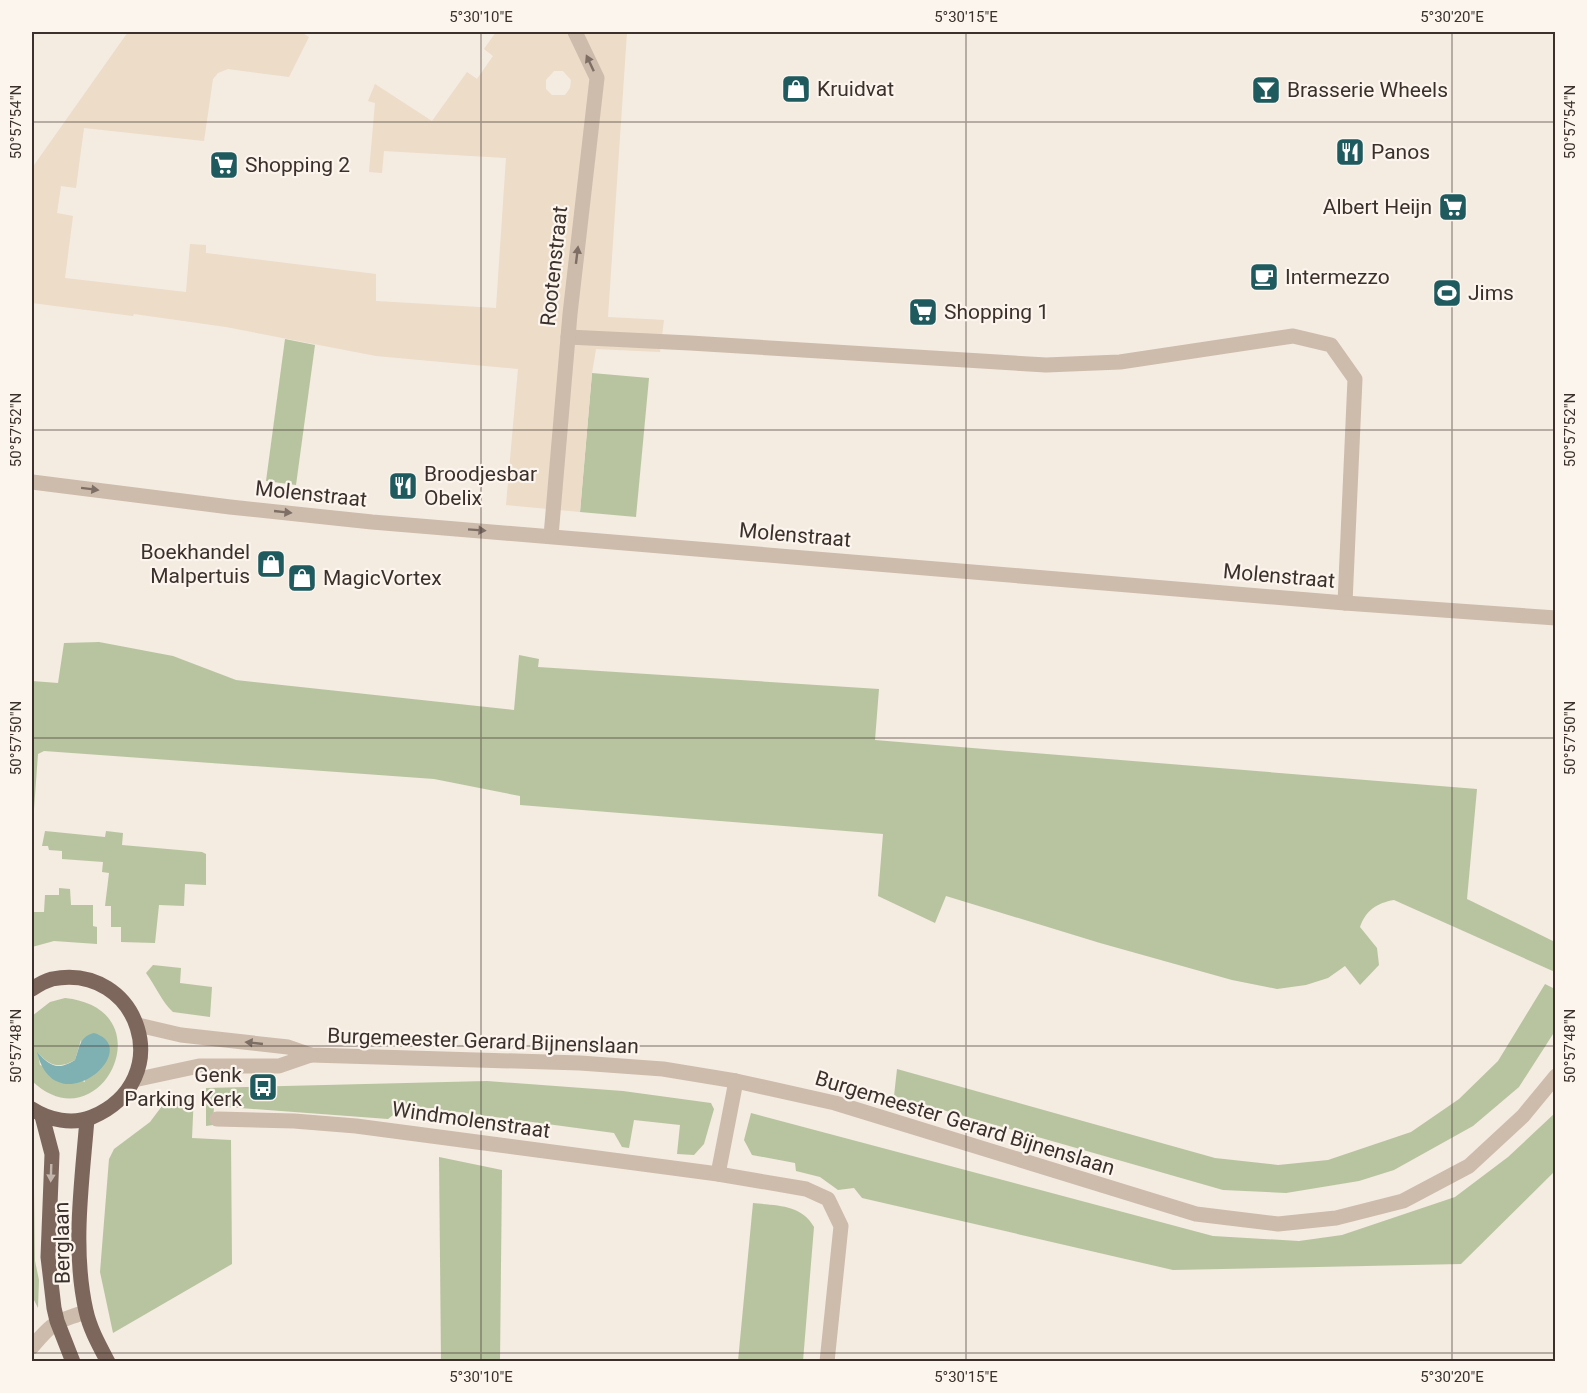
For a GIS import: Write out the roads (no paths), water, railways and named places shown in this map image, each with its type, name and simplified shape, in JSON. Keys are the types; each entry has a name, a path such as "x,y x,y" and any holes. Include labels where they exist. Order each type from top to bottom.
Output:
{"main road":[{"path":"32,989 51,979 78,978 103,985 124,1003 138,1025"},
{"name":"Berglaan","path":"37,1112 65,1121 87,1119 107,1111 123,1097 134,1080 140,1062 141,1044 138,1025"},
{"name":"Berglaan","path":"37,1112 52,1154 48,1257 57,1321 73,1362"},
{"name":"Berglaan","path":"87,1119 79,1259 87,1312 96,1339 108,1362"}],"street":[{"name":"Rootenstraat","path":"551,536 568,334 597,78 575,32"},
{"path":"568,334 1046,365 1120,362 1293,336 1330,345 1355,379 1345,603"},
{"name":"Molenstraat","path":"32,482 372,522 1345,603 1556,618"},
{"name":"Burgemeester Gerard Bijnenslaan","path":"138,1025 181,1035 288,1047 311,1055 580,1063 663,1069 736,1081 835,1103 1196,1214 1278,1224 1336,1218 1403,1201 1469,1166 1523,1116 1556,1076"},
{"name":"Burgemeester Gerard Bijnenslaan","path":"134,1080 199,1066 279,1066 311,1055"},
{"path":"718,1174 736,1081"},
{"name":"Windmolenstraat","path":"217,1119 294,1120 356,1125 718,1174 806,1189 828,1199 841,1226 828,1362"},
{"path":"32,1347 46,1329 57,1321 87,1312"}],"water":[{"path":"94,1033 107,1041 110,1053 104,1066 92,1077 77,1083 61,1083 47,1073 37,1052 50,1064 58,1066 69,1063 75,1060 85,1037"}],"place":[{"name":"Kruidvat","path":"796,89"},
{"name":"Brasserie Wheels","path":"1266,90"},
{"name":"Panos","path":"1350,152"},
{"name":"Shopping 2","path":"224,165"},
{"name":"Albert Heijn","path":"1453,207"},
{"name":"Intermezzo","path":"1264,277"},
{"name":"Jims","path":"1447,293"},
{"name":"Shopping 1","path":"923,312"},
{"name":"Broodjesbar Obelix","path":"403,486"},
{"name":"Boekhandel Malpertuis","path":"271,564"},
{"name":"MagicVortex","path":"302,578"},
{"name":"Genk Parking Kerk","path":"263,1087"}]}
